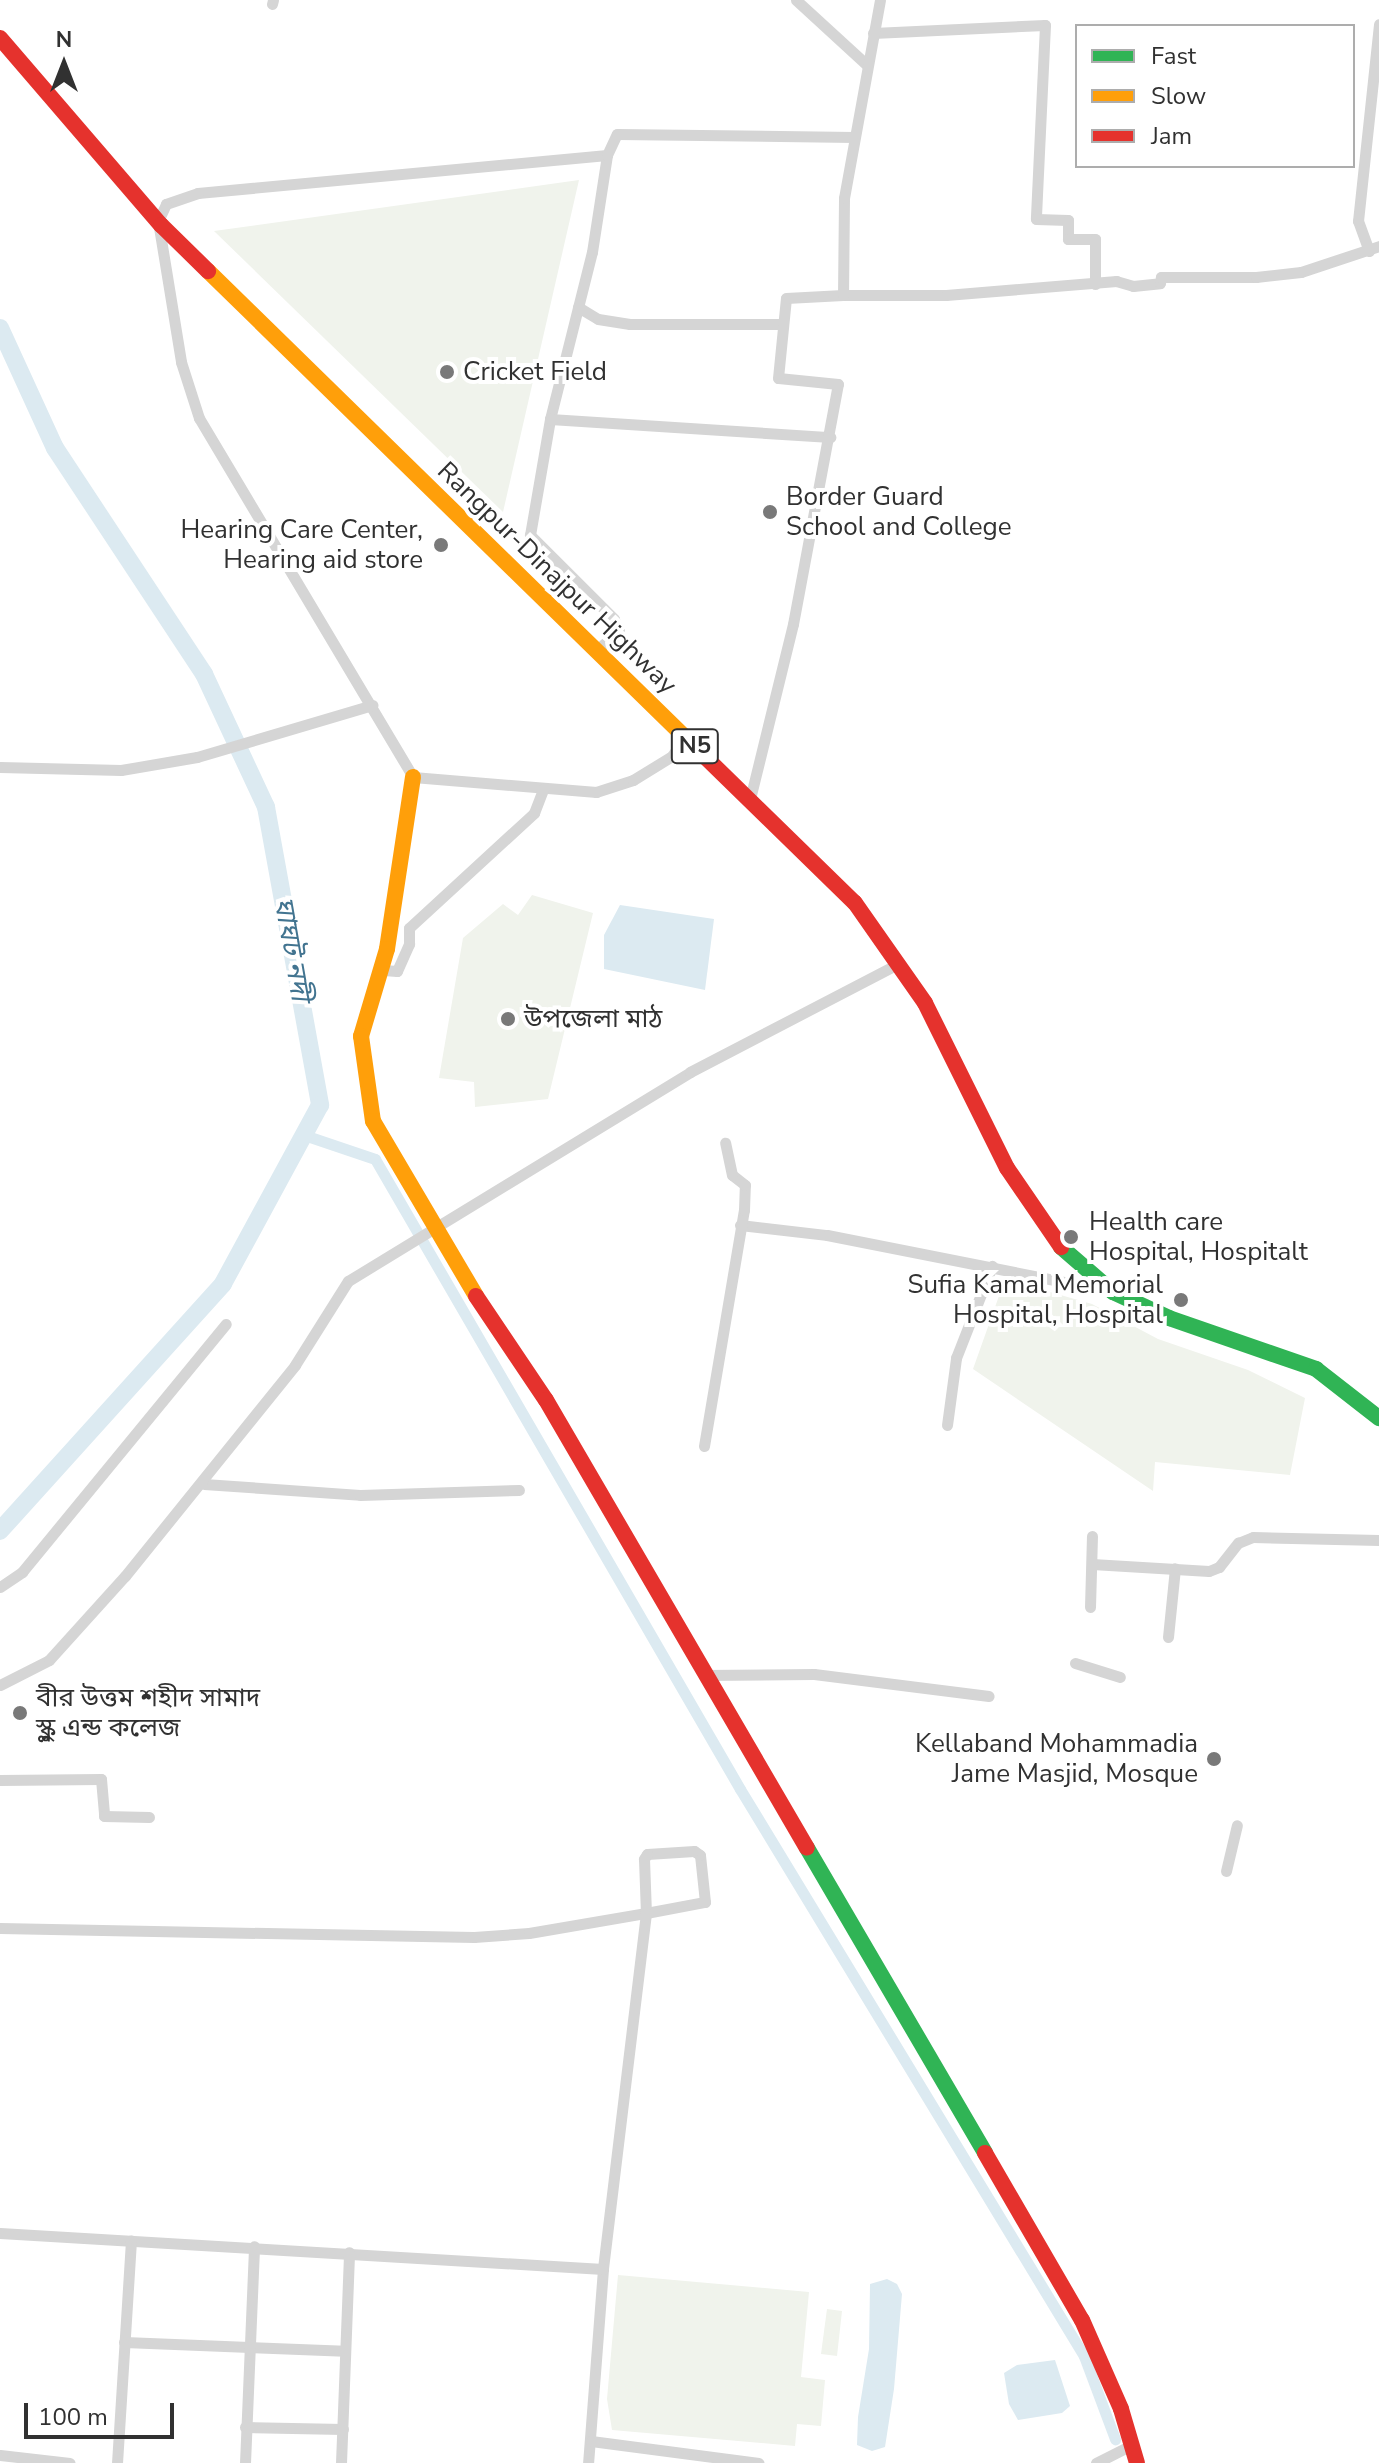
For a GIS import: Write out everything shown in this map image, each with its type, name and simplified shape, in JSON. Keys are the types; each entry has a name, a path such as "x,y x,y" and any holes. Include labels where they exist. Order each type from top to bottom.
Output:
{"main road":[{"name":"Rangpur-Dinajpur Highway","path":"0,38 158,221 855,903 899,963 1046,1231 1113,1292 1207,1333 1316,1369 1379,1418"},
{"path":"413,777 383,970 360,1052 373,1121 481,1305 546,1400 1082,2320 1137,2463"}],"street":[{"path":"796,0 867,65"},
{"path":"843,295 844,198 880,0"},
{"path":"750,799 778,693 838,384 778,378 786,298 946,295 1095,284 1160,283 1161,277 1256,277 1301,272 1374,249 1358,221 1379,24"},
{"path":"873,33 1045,25 1036,219 1068,220 1068,239 1095,239 1095,284"},
{"path":"597,650 619,631 614,619 530,535 550,419 578,307 607,155 617,134 644,131 854,137"},
{"path":"607,155 198,193 166,204 158,221 181,362 199,418 413,777 596,792 633,780 672,756 685,736"},
{"path":"578,307 598,319 630,324 783,324"},
{"path":"550,419 830,437"},
{"path":"0,767 121,770 197,757 372,705"},
{"path":"383,970 397,971 409,944 409,928 534,813 543,789"},
{"path":"0,1685 49,1660 204,1484 295,1365 348,1281 434,1224 690,1072 899,963"},
{"path":"704,1446 745,1185 732,1175 725,1143"},
{"path":"740,1225 827,1235 1113,1292"},
{"path":"947,1425 956,1358 992,1266"},
{"path":"0,1587 22,1572 226,1324"},
{"path":"204,1484 360,1495 519,1490"},
{"path":"1090,1607 1092,1536"},
{"path":"1092,1564 1214,1569 1238,1543 1253,1537 1379,1540"},
{"path":"1168,1637 1175,1568"},
{"path":"1075,1663 1120,1677"},
{"path":"704,1675 814,1674 989,1696"},
{"path":"0,1780 101,1779 104,1816 149,1817"},
{"path":"1226,1871 1237,1825"},
{"path":"0,1928 474,1937 646,1913 705,1902 700,1855 694,1851 647,1854 646,1913 603,2269 588,2463"},
{"path":"0,2233 603,2269"},
{"path":"117,2463 131,2240"},
{"path":"245,2463 247,2348 254,2246"},
{"path":"341,2463 349,2252"},
{"path":"124,2342 344,2351"},
{"path":"245,2427 343,2429"},
{"path":"591,2441 759,2463"},
{"path":"1096,2463 1131,2445"},
{"path":"0,2455 70,2463"}],"shaded area":[{"name":"Cricket Field","path":"579,180 503,512 214,231"},
{"name":"উপজেলা মাঠ","path":"532,895 593,913 548,1099 475,1107 474,1082 439,1078 463,938 503,904 518,915"},
{"path":"620,905 714,919 705,990 604,969 604,935"},
{"path":"1005,1279 1092,1304 1158,1339 1248,1370 1305,1398 1290,1475 1155,1462 1153,1491 973,1369"},
{"path":"618,2275 809,2292 801,2377 825,2380 821,2426 797,2424 795,2446 612,2430 607,2399"},
{"path":"887,2279 897,2284 902,2294 894,2389 885,2447 872,2451 857,2445 858,2417 869,2349 870,2284"},
{"path":"827,2309 842,2311 837,2356 821,2354"},
{"path":"1055,2360 1070,2406 1062,2413 1018,2420 1009,2404 1004,2373 1017,2365"}],"waterway":[{"name":"ঘাঘট নদী","path":"0,328 55,448 204,674 266,807 320,1105 223,1284 0,1531"},
{"path":"304,1135 375,1159 740,1789 1084,2356 1115,2439"}],"traffic: fast":[{"path":"1061,1247 1113,1292 1169,1318 1316,1369 1379,1418"},
{"path":"807,1848 985,2153"}],"traffic: slow":[{"path":"208,271 695,747"},
{"path":"413,777 387,949 361,1036 373,1121 476,1296"}],"traffic: jam":[{"path":"0,38 161,225 208,271"},
{"path":"695,747 855,903 925,1003 1007,1168 1061,1247"},
{"path":"476,1296 546,1400 807,1848"},
{"path":"985,2153 1082,2320 1121,2409 1137,2463"}],"place":[{"name":"Cricket Field","path":"447,372"},
{"name":"Border Guard School and College","path":"770,512"},
{"name":"Hearing Care Center, Hearing aid store","path":"441,545"},
{"name":"উপজেলা মাঠ","path":"508,1019"},
{"name":"Health care Hospital, Hospitalt","path":"1071,1237"},
{"name":"Sufia Kamal Memorial Hospital, Hospital","path":"1181,1300"},
{"name":"বীর উত্তম শহীদ সামাদ স্কুল এন্ড কলেজ","path":"20,1713"},
{"name":"Kellaband Mohammadia Jame Masjid, Mosque","path":"1214,1759"}]}
